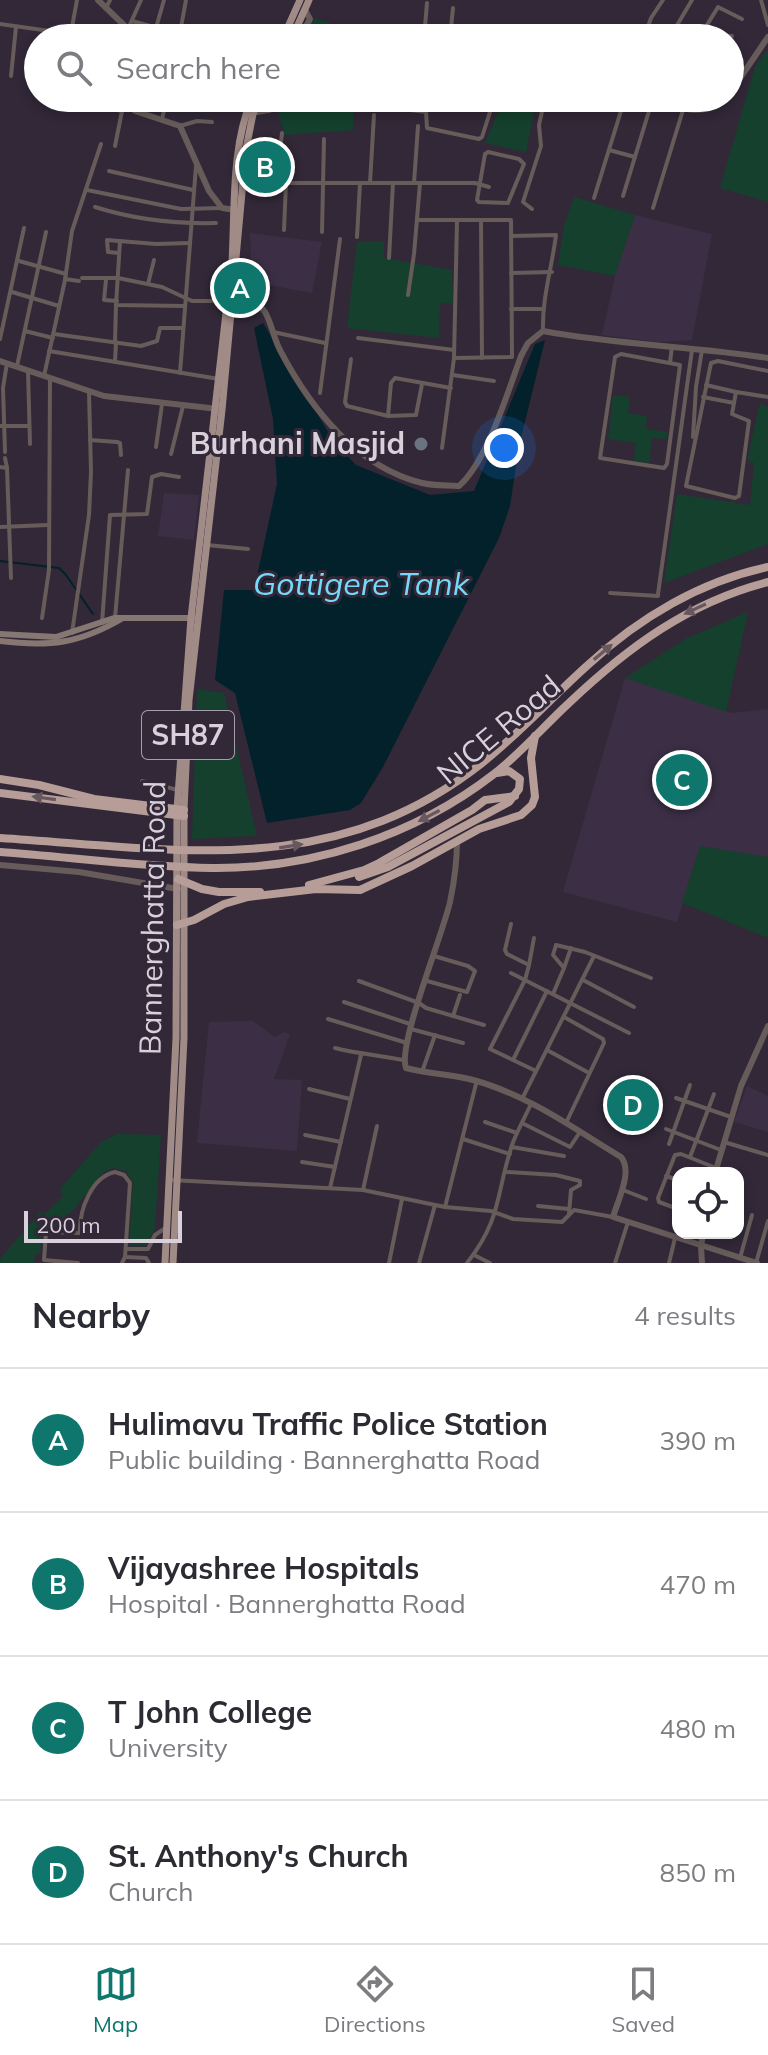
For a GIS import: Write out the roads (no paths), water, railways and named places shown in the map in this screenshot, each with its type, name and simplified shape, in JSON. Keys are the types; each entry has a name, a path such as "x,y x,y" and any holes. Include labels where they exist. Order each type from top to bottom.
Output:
{"highway":[{"name":"NICE Road","path":"0,838 213,851 270,850 323,840 373,825 430,799 484,762 589,663 646,620 702,590 768,567"},
{"name":"NICE Road","path":"0,852 213,868 307,859 375,840 433,814 494,774 609,666 652,633 709,603 768,582"},
{"path":"181,880 219,892 315,886 360,890 479,829 521,815 532,805 535,797 531,758 535,735"},
{"path":"181,924 234,900 315,886 385,860 485,800 515,796 522,783 518,775 509,771 494,774"},
{"path":"0,779 180,813"},
{"path":"0,793 180,813"}],"main road":[{"path":"289,24 300,0"},
{"path":"298,24 309,0"},
{"name":"Bannerghatta Road","path":"173,1263 174,1180 184,1038 178,790 230,301 240,183 239,147 250,113"},
{"name":"Bannerghatta Road","path":"180,813 194,618 205,545 219,379 230,301"},
{"path":"0,634 47,638 117,620 194,618"},
{"path":"0,641 53,645 90,636 117,620"},
{"name":"Bannerghatta Road","path":"181,880 178,889 181,924"},
{"name":"Bannerghatta Road","path":"165,1263 174,1180"}],"street":[{"path":"72,24 77,0"},
{"path":"98,0 123,24"},
{"path":"106,8 110,0"},
{"path":"130,24 141,0"},
{"path":"157,24 164,0"},
{"path":"182,24 186,0"},
{"path":"650,24 663,0"},
{"path":"680,24 692,0"},
{"path":"707,24 722,0"},
{"path":"761,0 768,25"},
{"path":"425,24 427,3"},
{"path":"718,7 742,19"},
{"path":"451,24 453,8"},
{"path":"305,10 310,19 307,24"},
{"path":"132,21 142,24"},
{"path":"0,24 24,28"},
{"path":"11,76 16,27"},
{"path":"744,75 768,37"},
{"path":"115,146 122,112"},
{"path":"138,112 180,126 197,121 212,122"},
{"path":"162,119 164,112"},
{"path":"426,112 428,129 480,138 489,112"},
{"path":"532,209 525,206 523,200 541,146 542,112"},
{"path":"594,198 621,112"},
{"path":"623,196 649,112"},
{"path":"653,208 679,112"},
{"path":"370,183 374,115"},
{"path":"180,126 209,191 222,208"},
{"path":"408,295 418,220 418,126"},
{"path":"276,183 282,133"},
{"path":"322,232 324,139"},
{"path":"42,618 49,567 49,351 72,231 101,144"},
{"path":"609,150 635,157"},
{"path":"488,152 519,159 524,164 508,203 479,202 479,184 488,152"},
{"path":"180,373 196,163"},
{"path":"109,171 193,190"},
{"path":"240,183 417,183 479,184 489,187"},
{"path":"284,230 286,183"},
{"path":"357,237 360,183"},
{"path":"389,258 393,183"},
{"path":"87,190 192,210 238,210"},
{"path":"95,207 115,213 191,224 216,223"},
{"path":"418,220 511,220 512,357 454,358"},
{"path":"442,448 453,375 457,221"},
{"path":"481,221 482,358"},
{"path":"0,339 24,228"},
{"path":"17,366 46,232"},
{"path":"511,236 556,235 552,272 542,309 543,331"},
{"path":"320,393 340,239"},
{"path":"120,253 108,252 107,240 190,243"},
{"path":"115,362 120,241"},
{"path":"148,284 154,260"},
{"path":"19,261 81,279 118,278 162,287 186,300 252,303 264,310 281,352 321,415 371,461 422,483 459,486 468,478 479,461 528,343 543,331 632,344 703,348 768,361 767,371 715,360 711,363 686,486 735,498 739,496 749,421 732,414 736,392"},
{"path":"511,273 552,272"},
{"path":"106,279 104,300 184,306"},
{"path":"12,292 60,306"},
{"path":"511,309 542,309"},
{"path":"25,331 141,346 157,341 160,328 183,328"},
{"path":"273,332 326,344"},
{"path":"358,338 454,350"},
{"path":"670,363 672,346"},
{"path":"680,365 616,355 599,456 601,460 662,469 666,467 680,365 682,347"},
{"path":"610,593 658,596 693,347"},
{"path":"692,451 696,387 703,348"},
{"path":"49,351 219,379"},
{"path":"351,359 346,404 388,416 416,415 422,384"},
{"path":"11,578 11,526 2,426 4,362 89,392 218,409"},
{"path":"28,371 30,444"},
{"path":"453,375 494,381"},
{"path":"388,416 392,379 451,388"},
{"path":"706,385 768,397"},
{"path":"72,633 89,515 89,392"},
{"path":"703,397 734,403"},
{"path":"156,447 162,404"},
{"path":"171,454 183,406"},
{"path":"2,426 28,426"},
{"path":"90,440 117,442 121,455"},
{"path":"0,467 7,468"},
{"path":"117,620 128,470"},
{"path":"102,623 110,515 148,513 152,477 161,474 179,477"},
{"path":"0,527 48,525"},
{"path":"205,545 248,549"},
{"path":"142,781 178,790"},
{"path":"457,841 450,902 407,1043 403,1060 406,1068 477,1080 523,1097 621,1157 626,1162 627,1171 613,1217"},
{"path":"0,865 79,872 178,889"},
{"path":"511,924 505,950 529,965"},
{"path":"534,938 525,980 490,1046 492,1051 536,1071"},
{"path":"564,968 553,955 554,946 571,948 651,978"},
{"path":"513,1060 564,968 571,948"},
{"path":"427,981 467,992 475,971 434,956"},
{"path":"523,1097 594,956"},
{"path":"511,973 629,1033"},
{"path":"582,980 634,1007"},
{"path":"359,981 426,1008 484,1025"},
{"path":"453,1016 460,995"},
{"path":"344,1002 463,1043"},
{"path":"564,1017 604,1041 566,1123"},
{"path":"328,1019 407,1043"},
{"path":"716,1167 741,1086 768,1026"},
{"path":"422,1072 435,1035"},
{"path":"335,1048 403,1060"},
{"path":"547,1050 589,1073"},
{"path":"330,1188 361,1055"},
{"path":"445,1207 477,1080"},
{"path":"669,1144 690,1085"},
{"path":"309,1089 350,1099"},
{"path":"690,1157 714,1094"},
{"path":"676,1098 731,1117"},
{"path":"467,1263 497,1213 512,1147 531,1102"},
{"path":"485,1122 517,1133"},
{"path":"522,1123 570,1147 580,1132"},
{"path":"363,1190 377,1126"},
{"path":"666,1129 721,1150"},
{"path":"305,1135 341,1142"},
{"path":"462,1138 510,1154"},
{"path":"723,1141 768,1155"},
{"path":"512,1147 564,1156"},
{"path":"672,1207 659,1202 666,1176 677,1154 708,1167"},
{"path":"302,1162 335,1167"},
{"path":"78,1263 44,1260 46,1232 80,1233 81,1216 87,1199 103,1177 112,1172 121,1173 130,1183 126,1249 122,1263"},
{"path":"174,1180 363,1190 519,1219 562,1222 569,1211 571,1190 580,1185 580,1181 556,1175 506,1172"},
{"path":"666,1176 672,1178"},
{"path":"621,1190 646,1199"},
{"path":"389,1263 402,1198"},
{"path":"419,1263 435,1205"},
{"path":"538,1206 613,1217 672,1237"},
{"path":"740,1258 752,1215"},
{"path":"678,1239 756,1263 768,1221"},
{"path":"615,1263 628,1222"},
{"path":"126,1249 148,1249 155,1235 167,1227"},
{"path":"669,1263 675,1239"},
{"path":"702,1239 702,1263"},
{"path":"473,1255 490,1263"},
{"path":"125,1257 146,1258 149,1263"}],"water":[{"name":"Gottigere Tank","path":"263,323 334,442 356,465 430,495 474,491 535,344 545,340 519,446 510,506 499,538 383,767 361,803 350,810 267,823 235,693 215,680 224,590 254,590 277,484 273,419 254,328"}],"waterway":[{"path":"0,561 59,568 93,614"}],"place":[{"name":"Vijayashree Hospitals","path":"265,167"},
{"name":"Hulimavu Traffic Police Station","path":"240,288"},
{"name":"Burhani Masjid","path":"421,444"},
{"name":"T John College","path":"682,780"},
{"name":"St. Anthony's Church","path":"633,1105"}]}
